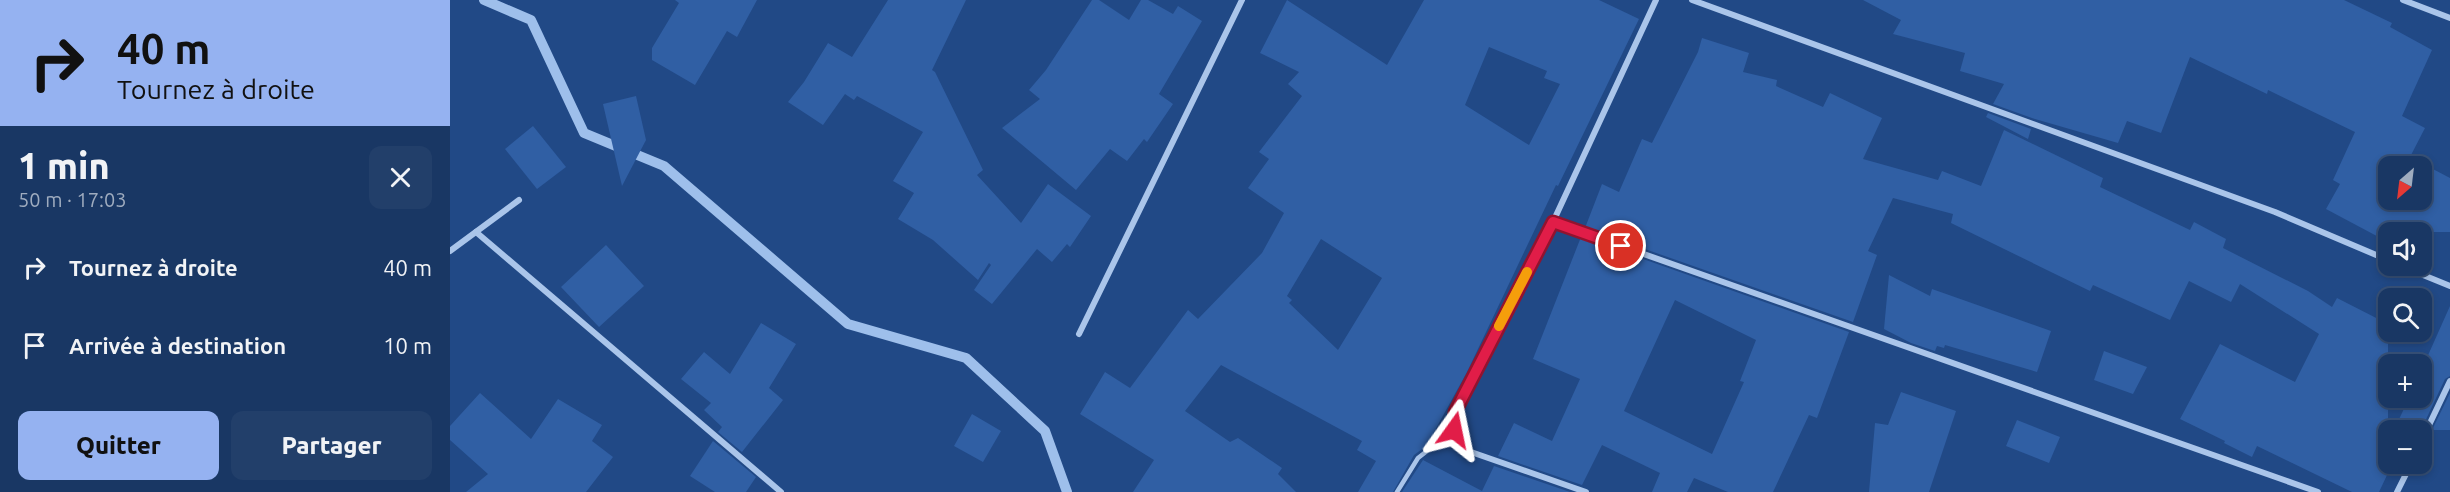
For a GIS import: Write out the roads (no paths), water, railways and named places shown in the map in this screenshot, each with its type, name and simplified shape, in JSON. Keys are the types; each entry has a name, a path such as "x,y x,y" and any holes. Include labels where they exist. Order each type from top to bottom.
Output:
{"street":[{"path":"1079,334 1242,0"},
{"path":"1586,492 1470,452 1454,430 1455,412 1553,222 1656,0"},
{"path":"1692,0 2275,212 2378,256"},
{"path":"2403,0 2450,18"},
{"path":"450,251 519,200"},
{"path":"1553,222 2318,492"},
{"path":"476,232 781,492"},
{"path":"2426,276 2450,286"},
{"path":"2431,420 2450,381"},
{"path":"2397,492 2405,474"}],"lane":[{"path":"1397,492 1418,458 1454,430"}],"waterway":[{"path":"484,0 531,20 584,133 664,166 848,324 966,358 1045,431 1067,492"}]}
